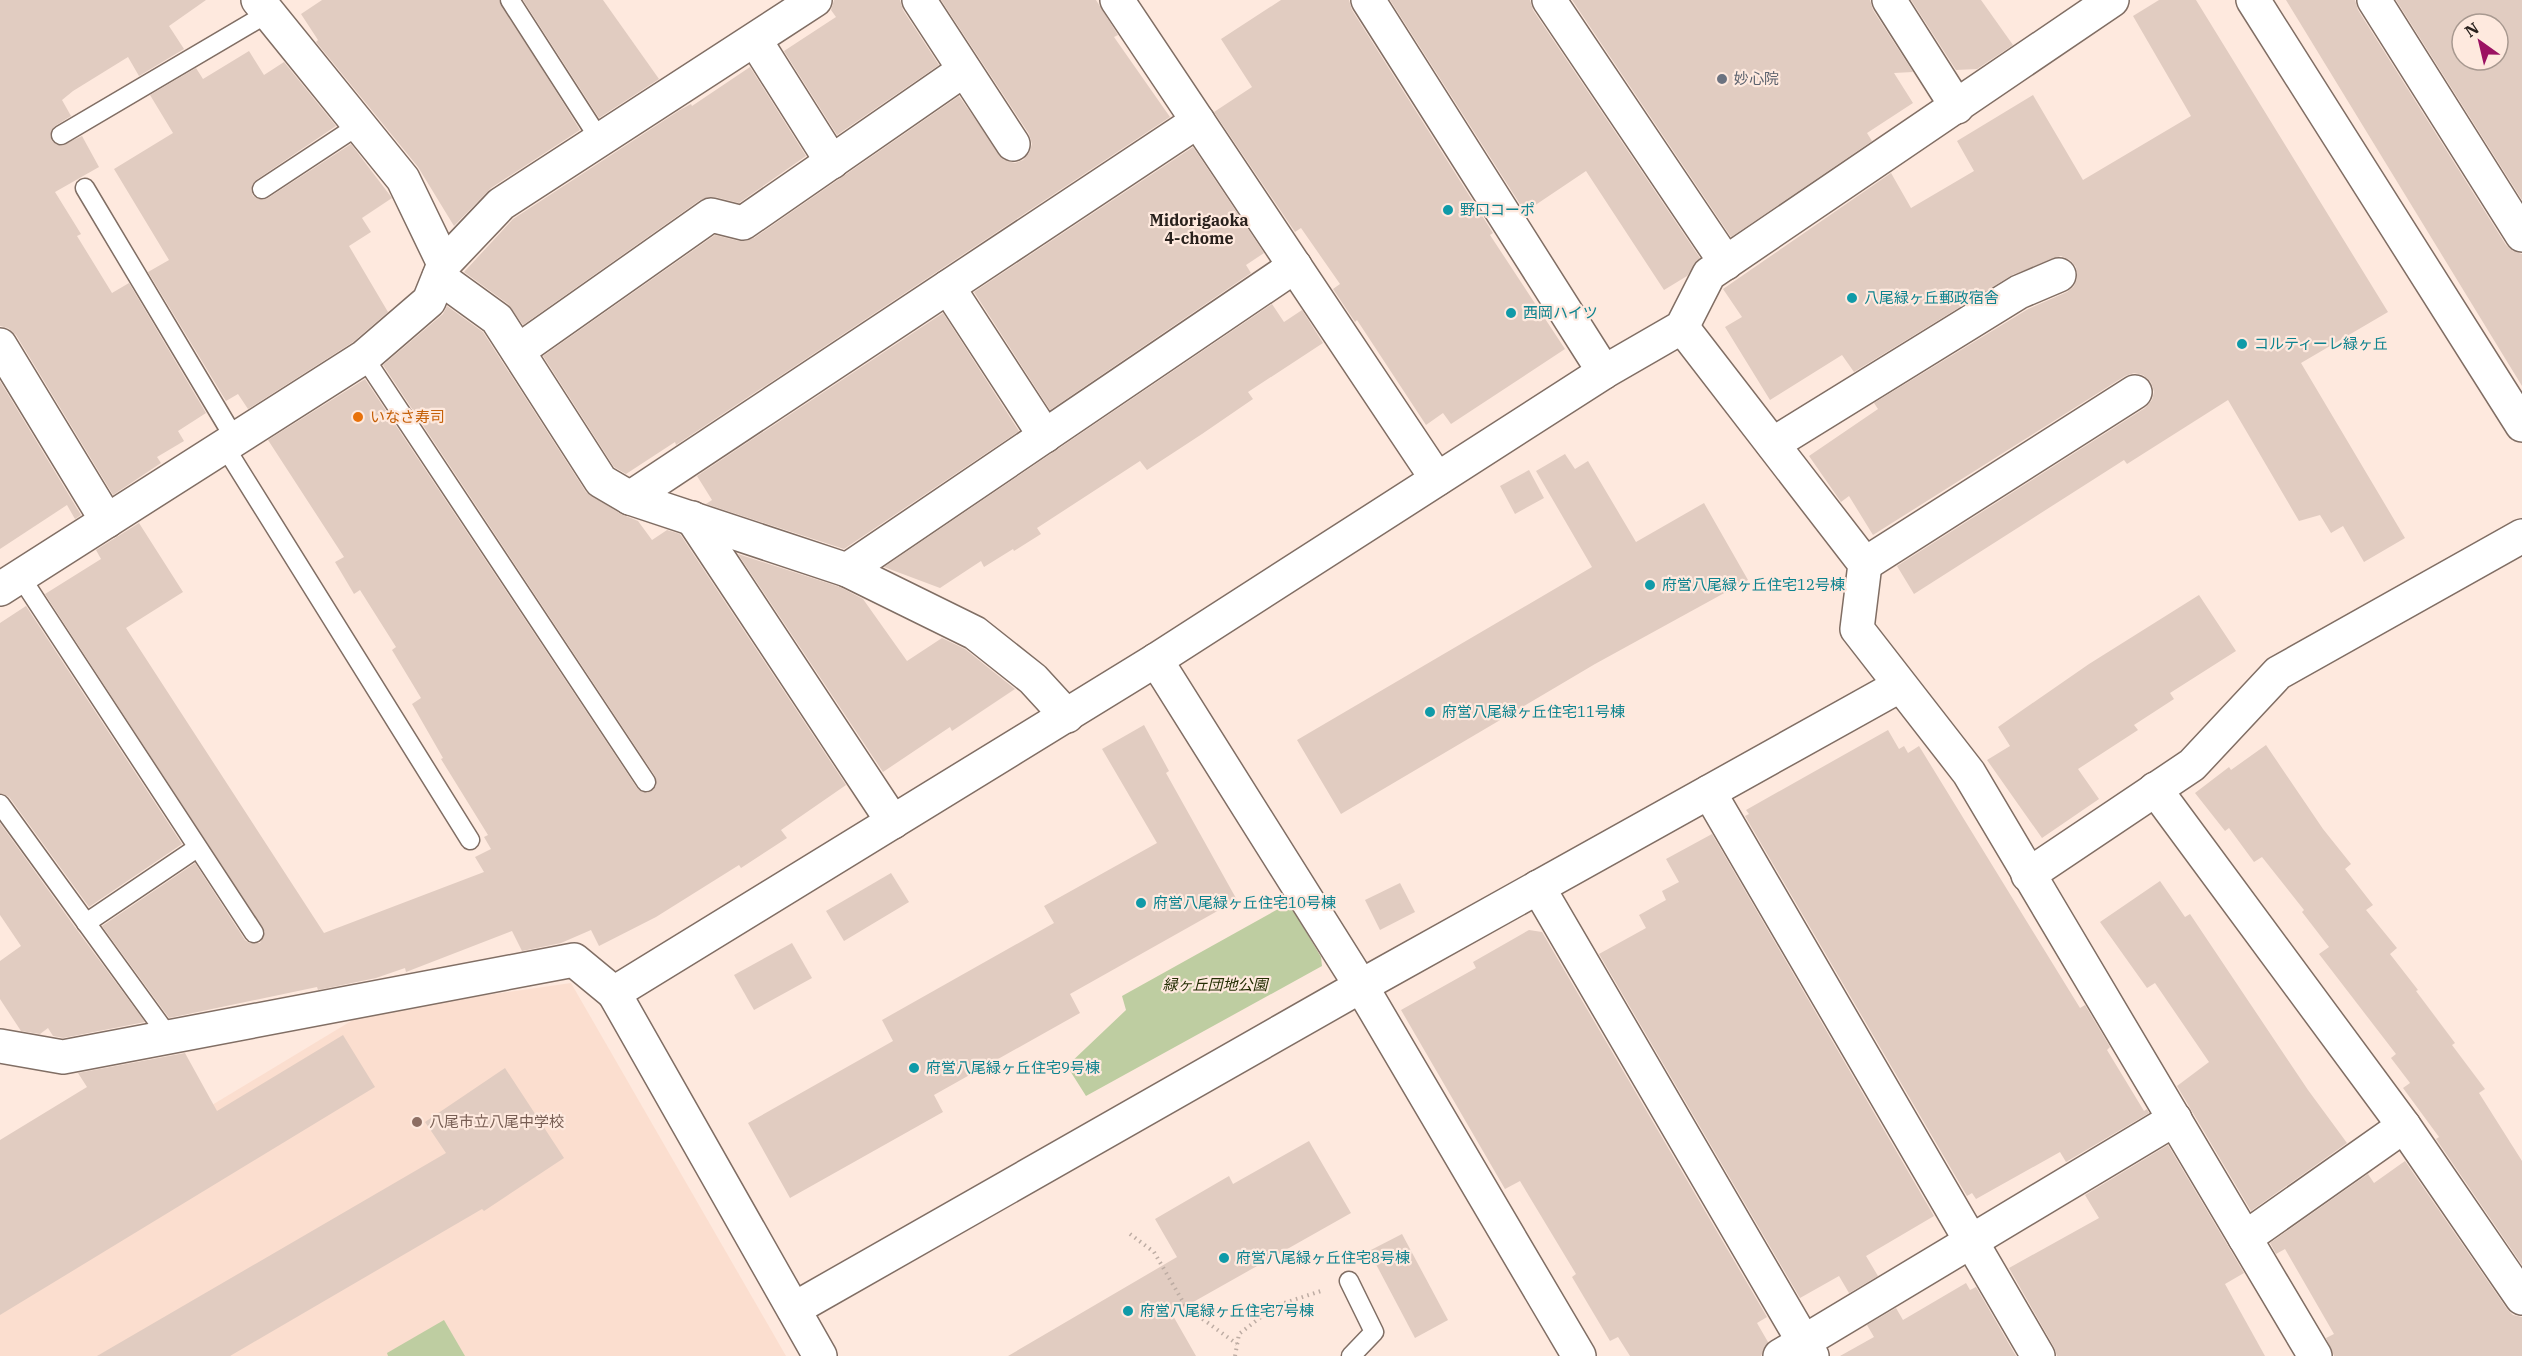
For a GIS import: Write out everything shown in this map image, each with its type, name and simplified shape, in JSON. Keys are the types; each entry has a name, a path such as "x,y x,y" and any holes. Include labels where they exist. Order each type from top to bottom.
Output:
{"street":[{"path":"10,583 364,357 429,301 441,271 501,204 815,0"},
{"path":"919,0 1013,144"},
{"path":"1117,0 1437,479"},
{"path":"1368,0 1604,372"},
{"path":"1549,0 1726,263"},
{"path":"1889,0 1957,107"},
{"path":"614,993 1067,716 1604,372 1682,327 1709,274 1957,107 2067,12 2112,0"},
{"path":"2253,0 2522,425"},
{"path":"2374,0 2522,235"},
{"path":"263,7 403,179 441,271 497,319 601,481 630,498 847,570 975,633 1034,679 1067,716"},
{"path":"755,40 832,162"},
{"path":"518,351 711,215 743,223 964,70"},
{"path":"630,498 1198,121"},
{"path":"847,570 1295,266"},
{"path":"1773,444 2019,292 2060,275"},
{"path":"948,287 1045,436"},
{"path":"1682,327 1864,564 1857,629 1899,686 1969,773 2315,1356"},
{"path":"0,345 107,521"},
{"path":"1864,564 2135,392"},
{"path":"692,518 893,822"},
{"path":"2028,875 2192,765 2278,673 2522,536"},
{"path":"1156,660 1362,986 1579,1356"},
{"path":"794,1310 1362,986 1899,686"},
{"path":"2156,789 2404,1125 2522,1298"},
{"path":"1709,792 2038,1356"},
{"path":"1538,887 1799,1351 1971,1242 2175,1119"},
{"path":"0,1047 63,1057 574,960 614,993 820,1356"},
{"path":"2245,1238 2404,1125"}],"lane":[{"path":"510,0 600,140"},
{"path":"61,135 263,7"},
{"path":"262,189 359,125"},
{"path":"85,188 230,443 470,840"},
{"path":"364,357 646,782"},
{"path":"10,583 197,848 254,933"},
{"path":"0,804 169,1037"},
{"path":"86,923 197,848"},
{"path":"1349,1281 1374,1332 1351,1356"}],"path":[{"path":"1131,1234 1154,1252 1186,1306 1237,1344"},
{"path":"1235,1356 1239,1334 1275,1306 1349,1281"}],"shaded area":[{"name":"八尾市立八尾中学校","path":"571,983 786,1356 0,1356 0,1233 366,1012"}],"green space":[{"name":"緑ヶ丘団地公園","path":"1289,903 1321,957 1322,966 1086,1096 1067,1066 1126,1010 1122,996"},
{"path":"444,1320 465,1356 388,1356 387,1353"}],"building":[{"path":"0,0 206,0 169,26 184,49 139,76 128,57 73,91 62,100 71,116 55,126 50,135 52,141 61,146 82,136 99,167 55,192 81,234 77,236 112,293 129,283 206,413 178,431 184,441 157,457 161,463 113,495 16,335 8,328 0,326"},
{"path":"322,0 499,0 580,130 491,188 454,226 418,167 316,42 318,40 301,14"},
{"path":"523,0 603,0 659,79 599,118"},
{"path":"834,0 900,0 903,10 939,65 837,135 784,51 836,17 831,10"},
{"path":"941,0 1096,0 1118,35 1114,37 1170,117 676,445 675,442 626,474 614,467 543,356 715,235 739,241 754,238 959,96 1004,160 1015,163 1023,160 1029,153 1032,144 1029,134"},
{"path":"1281,0 1349,0 1352,10 1493,233 1490,235 1565,349 1451,424 1443,413 1426,425 1357,320 1355,322 1333,289 1340,284 1301,228 1295,232 1214,112 1252,87 1221,39"},
{"path":"1390,0 1530,0 1533,10 1700,258 1687,276 1664,290 1586,171 1525,212"},
{"path":"1572,0 1870,0 1873,10 1913,72 1894,73 1913,103 1867,133 1872,141 1731,237"},
{"path":"1911,0 1981,0 2013,45 1977,69 1956,70"},
{"path":"2159,0 2196,0 2388,312 2301,363 2405,538 2364,562 2343,526 2331,533 2320,515 2299,521 2228,400 2127,464 2124,460 1914,594 1897,566 2145,408 2152,400 2154,392 2151,382 2143,375 2134,373 2125,376 1873,535 1849,496 1841,502 1809,456 1878,409 1874,403 2028,309 2067,292 2074,286 2077,278 2076,267 2070,260 2061,256 2012,275 1854,372 1842,355 1770,400 1725,327 1742,317 1723,289 1891,173 1911,208 1974,171 1957,141 2033,95 2083,180 2191,116 2133,16"},
{"path":"2286,0 2355,0 2358,10 2506,245 2522,254 2522,386"},
{"path":"2396,0 2522,0 2522,200"},
{"path":"249,51 264,75 284,62 336,126 256,180 251,189 253,196 262,200 268,198 351,144 392,198 362,218 371,232 349,246 388,312 353,342 248,409 238,394 226,401 148,272 169,260 114,169 173,133 150,95 196,68 203,79"},
{"path":"750,67 806,156 739,203 715,197 700,200 523,325 508,304 464,272 513,219"},
{"path":"1193,147 1264,253 1246,265 1251,273 1050,410 974,292"},
{"path":"1272,304 1284,322 1302,310 1323,343 1248,392 1253,399 1202,434 1147,470 1140,461 1037,528 1041,534 984,567 981,561 940,588 884,567"},
{"path":"447,306 483,332 586,492 621,514 638,521 652,540 667,530 680,534 846,785 781,830 787,838 741,868 739,865 656,917 599,946 591,930 561,943 522,951 512,931 406,972 405,968 376,978 318,990 317,987 169,1018 102,926 195,863 245,940 249,943 260,943 265,932 45,594 101,559 96,550 139,523 183,592 126,628 324,933 484,872 475,857 491,849 484,837 488,835 441,759 443,758 412,704 421,698 392,650 396,647 360,590 354,594 335,562 344,557 268,440 365,379 637,788 647,793 656,786 655,776 383,365 443,314"},
{"path":"943,313 1019,431 844,549 706,504 712,500 697,476"},
{"path":"0,381 81,515 75,519 67,505 0,549"},
{"path":"1565,454 1575,469 1588,461 1636,542 1704,503 1748,580 1595,664 1341,814 1297,740 1592,567 1536,471"},
{"path":"1529,470 1544,498 1515,514 1500,486"},
{"path":"738,554 840,587 863,599 907,661 942,638 965,649 1015,689 952,731 950,727 883,772"},
{"path":"2199,595 2236,651 2170,693 2174,699 2134,725 2138,730 2078,769 2099,799 2042,838 1987,760 2010,746 1998,727 2089,664"},
{"path":"26,606 182,844 89,907 9,797 0,793 0,623"},
{"path":"1144,725 1169,771 1166,773 1237,900 1070,994 1080,1013 934,1095 943,1112 790,1198 748,1123 893,1041 882,1020 1054,923 1044,906 1157,843 1102,749"},
{"path":"1888,730 1899,749 1904,746 1908,753 1919,746 2080,1008 2085,1005 2110,1047 2107,1050 2144,1111 2147,1109 2149,1113 2066,1162 2060,1152 1976,1199 1972,1193 1967,1196 1745,816 1749,814 1746,810"},
{"path":"2266,745 2323,829 2351,864 2345,869 2373,905 2366,910 2397,948 2390,954 2418,990 2416,991 2455,1043 2452,1045 2485,1089 2479,1093 2522,1161 2522,1265 2436,1139 2439,1137 2403,1088 2410,1083 2391,1058 2396,1054 2319,954 2329,947 2302,912 2304,910 2262,857 2254,862 2229,828 2225,831 2195,793 2229,767 2231,770"},
{"path":"0,823 145,1022 63,1038 53,1036 48,1028 40,1034 21,1031 0,999 0,961 21,946 0,915"},
{"path":"1712,834 1934,1216 1866,1256 1878,1276 1849,1293 1839,1276 1800,1298 1599,954 1646,928 1639,915 1666,900 1662,891 1679,882 1666,859"},
{"path":"891,873 909,902 844,941 826,911"},
{"path":"2160,881 2185,917 2190,914 2308,1090 2347,1143 2251,1211 2177,1086 2209,1062 2155,983 2147,988 2100,922"},
{"path":"1400,883 1415,912 1380,930 1365,900"},
{"path":"1529,930 1542,932 1767,1317 1757,1323 1768,1342 1761,1356 1630,1356 1618,1337 1610,1341 1572,1277 1576,1274 1520,1181 1505,1189 1401,1010 1476,968 1473,962"},
{"path":"792,943 812,978 754,1010 734,975"},
{"path":"343,1035 375,1087 0,1315 0,1140 87,1087 78,1073 185,1053 217,1111"},
{"path":"505,1068 564,1158 484,1211 482,1209 230,1356 97,1356 446,1153 425,1122"},
{"name":"府営八尾緑ヶ丘住宅8号棟","path":"1309,1141 1351,1213 1172,1314 1196,1356 1008,1356 1177,1257 1155,1219 1229,1176 1233,1184"},
{"path":"2168,1145 2244,1273 2225,1284 2265,1356 2057,1356 2009,1268 2099,1218 2085,1195"},
{"path":"2405,1161 2507,1309 2513,1315 2522,1317 2522,1356 2334,1356 2326,1338 2334,1334 2285,1249 2276,1254 2270,1243 2368,1174 2374,1183"},
{"path":"1402,1234 1448,1320 1415,1338 1369,1251"},
{"path":"1966,1283 1970,1290 1976,1287 2016,1356 1840,1356 1874,1337 1867,1325 1896,1308 1903,1320"}],"place":[{"name":"妙心院","path":"1722,79"},
{"name":"野口コーポ","path":"1448,210"},
{"name":"八尾緑ヶ丘郵政宿舎","path":"1852,298"},
{"name":"西岡ハイツ","path":"1511,313"},
{"name":"コルティーレ緑ヶ丘","path":"2242,344"},
{"name":"いなさ寿司","path":"358,417"},
{"name":"府営八尾緑ヶ丘住宅12号棟","path":"1650,585"},
{"name":"府営八尾緑ヶ丘住宅11号棟","path":"1430,712"},
{"name":"府営八尾緑ヶ丘住宅10号棟","path":"1141,903"},
{"name":"府営八尾緑ヶ丘住宅9号棟","path":"914,1068"},
{"name":"八尾市立八尾中学校","path":"417,1122"},
{"name":"府営八尾緑ヶ丘住宅8号棟","path":"1224,1258"},
{"name":"府営八尾緑ヶ丘住宅7号棟","path":"1128,1311"}],"district":[{"name":"Midorigaoka 4-chome","path":"1199,229"}]}
